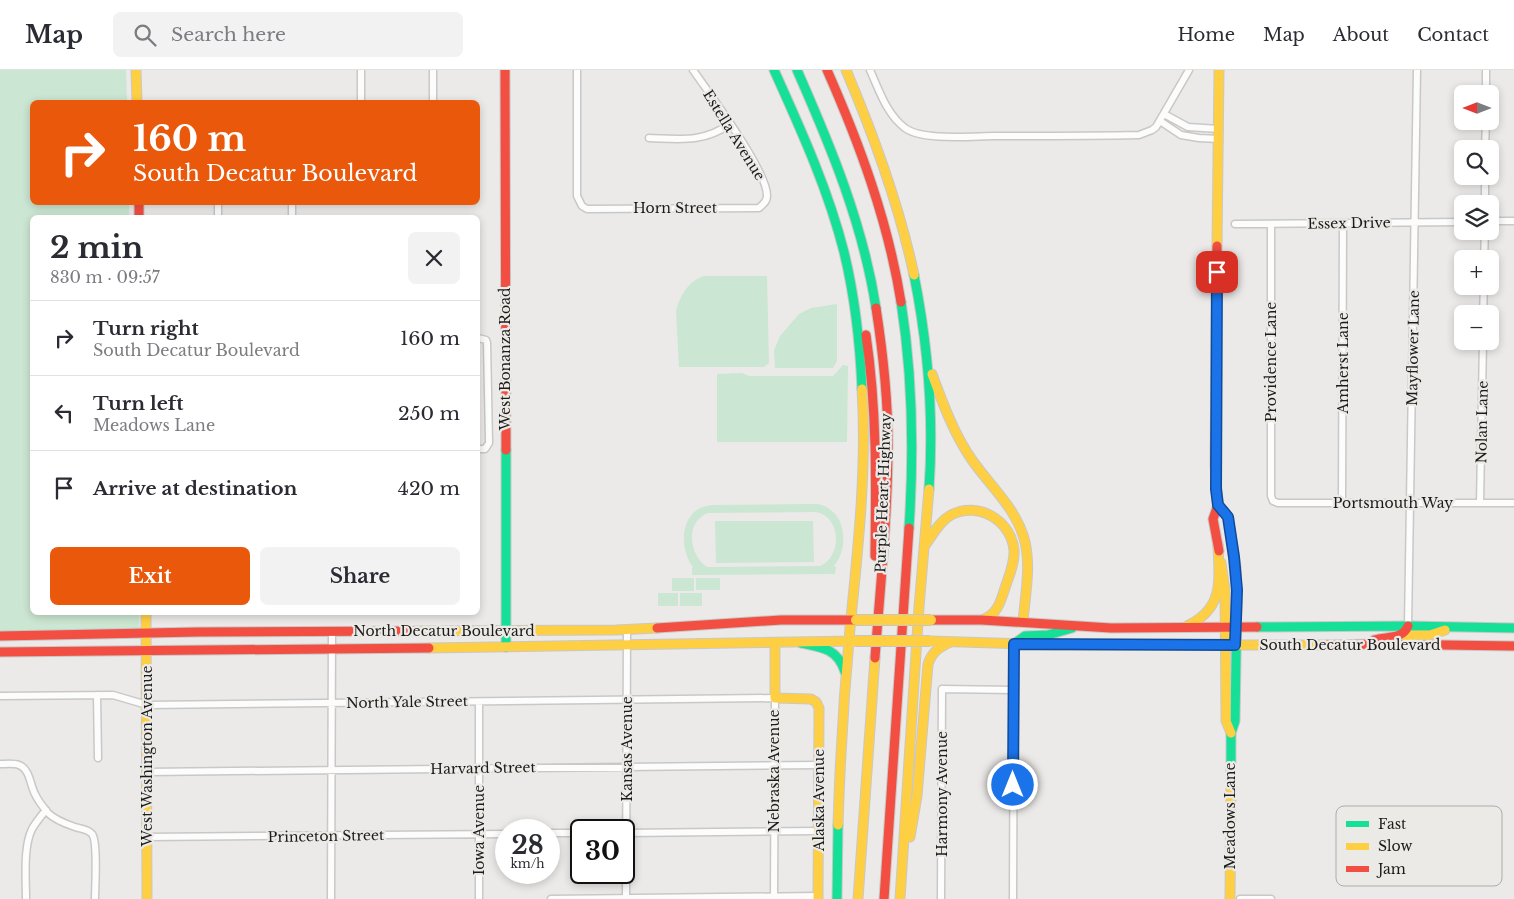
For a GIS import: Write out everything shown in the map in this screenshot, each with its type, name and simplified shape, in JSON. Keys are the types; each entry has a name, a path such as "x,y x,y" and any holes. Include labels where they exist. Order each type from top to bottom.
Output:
{"main road":[{"path":"136,70 137,100"},
{"name":"West Bonanza Road","path":"504,70 506,647"},
{"path":"774,70 821,179 841,243 850,279 861,355 864,421 862,476 854,620 846,677 840,774 837,899"},
{"name":"Purple Heart Highway","path":"797,70 828,139 850,200 870,275 881,339 886,394 888,459 858,899"},
{"name":"Purple Heart Highway","path":"827,70 862,155 887,232 902,307 911,382 912,480 884,899"},
{"path":"846,70 875,139 899,212 918,294 929,391 929,495 900,899"},
{"name":"Meadows Lane","path":"1220,70 1215,454 1218,505 1213,519 1224,579 1225,628 1231,645"},
{"name":"Meadows Lane","path":"1218,190 1224,167 1225,102 1220,70"},
{"path":"850,279 858,300 864,327 874,407 876,465 874,677"},
{"path":"926,358 944,407 959,438 978,467 1007,503 1020,524 1026,546 1028,564 1023,622 1020,634 1014,644"},
{"name":"Meadows Lane","path":"1218,505 1228,517 1237,590 1236,628 1231,645 1226,721 1231,733 1230,899"},
{"path":"924,548 940,524 957,512 983,511 995,517 1004,526 1013,542 1013,561 998,608 990,617 982,620"},
{"path":"1176,628 1199,621 1212,608 1216,593 1218,544"},
{"name":"West Washington Avenue","path":"146,615 147,899"},
{"name":"North Decatur Boulevard","path":"0,636 627,629 781,620 888,620"},
{"name":"South Decatur Boulevard","path":"888,620 982,620 1078,626 1176,628 1408,626 1514,628"},
{"path":"1014,644 1025,636 1048,636 1078,626"},
{"path":"1354,644 1389,636 1399,636 1406,633 1408,626"},
{"path":"1406,644 1407,639 1411,635 1430,635 1453,627"},
{"name":"North Decatur Boulevard","path":"0,652 146,652 887,641"},
{"name":"South Decatur Boulevard","path":"887,641 1014,644 1406,644 1514,646"},
{"path":"901,881 916,805 928,667 934,650 951,642"},
{"name":"Nebraska Avenue","path":"775,643 775,698"},
{"path":"801,643 824,648 838,656 846,677"},
{"name":"North Yale Street","path":"775,698 810,699 816,702"},
{"name":"Alaska Avenue","path":"816,702 819,710 818,898"}],"street":[{"path":"361,70 361,100"},
{"path":"433,70 433,100"},
{"name":"Horn Street","path":"577,70 577,196 582,206 586,209 758,208 766,202"},
{"name":"Estella Avenue","path":"693,70 730,124 754,164 766,187 768,197 766,202"},
{"path":"870,70 892,116 906,129 921,134 946,136 1042,137 1139,135 1152,130 1160,121 1189,70"},
{"name":"Mayflower Lane","path":"1408,626 1417,70"},
{"path":"1486,70 1486,85"},
{"path":"1164,114 1188,127 1219,134"},
{"path":"1160,121 1181,135 1199,138 1219,134"},
{"path":"649,138 697,138 708,136 730,124"},
{"path":"1499,221 1514,221"},
{"name":"Essex Drive","path":"1235,224 1454,222"},
{"name":"Amherst Lane","path":"1342,503 1344,223"},
{"name":"Providence Lane","path":"1271,224 1271,496 1274,501"},
{"path":"480,449 485,449 490,443 488,342 481,338"},
{"name":"Nolan Lane","path":"1480,504 1483,350"},
{"name":"Portsmouth Way","path":"1274,501 1278,503 1514,503"},
{"name":"Kansas Avenue","path":"625,819 627,629"},
{"path":"331,899 332,632"},
{"path":"1013,899 1014,644"},
{"name":"Harmony Avenue","path":"941,899 942,689 1014,690"},
{"path":"97,695 98,758"},
{"name":"North Yale Street","path":"0,696 113,695 147,705 775,698"},
{"name":"Nebraska Avenue","path":"774,898 775,698"},
{"name":"Iowa Avenue","path":"478,899 479,702"},
{"path":"0,764 18,764 23,767 28,774 35,795 51,815 65,824 85,829 92,833 95,849 95,899"},
{"name":"Harvard Street","path":"147,772 819,765"},
{"path":"26,899 28,843 32,830 46,810"},
{"path":"635,833 819,830"},
{"name":"Princeton Street","path":"147,838 495,834"},
{"name":"Kansas Avenue","path":"626,884 626,899"},
{"path":"551,899 818,898"},
{"path":"1240,899 1271,899"}],"green space":[{"path":"0,70 126,70 127,100 30,100 30,205 129,205 129,215 30,215 30,615 139,615 140,636 0,635"},
{"path":"704,276 767,276 769,363 764,367 679,367 676,311 689,285"},
{"path":"837,304 837,361 833,368 775,368 774,350 780,336 799,314 811,308"},
{"path":"843,365 848,366 847,442 717,442 717,374 833,376"},
{"path":"818,504 827,508 835,513 840,521 842,530 842,549 834,566 836,567 835,574 692,575 693,567 685,549 685,528 694,512 702,507 713,505","holes":["815,512 824,515 830,520 836,536 833,554 820,566 707,567 697,557 692,543 693,529 696,523 708,513"]},
{"path":"715,521 813,521 814,562 716,563"},
{"path":"672,578 694,578 694,591 672,591"},
{"path":"696,578 720,578 720,590 696,590"},
{"path":"658,593 678,593 678,606 658,606"},
{"path":"680,593 702,593 702,606 680,606"}],"traffic: fast":[{"path":"774,70 804,137 838,229 851,286 860,355 862,389"},
{"path":"797,70 834,157 854,216 863,246 876,308"},
{"path":"914,275 929,381 931,435 929,489"},
{"path":"901,302 908,359 911,415 912,471 909,528"},
{"path":"506,450 506,647"},
{"path":"1218,505 1228,517 1236,567 1235,721 1231,733 1231,771"},
{"path":"1257,627 1408,626 1514,628"},
{"path":"1014,644 1025,636 1048,635 1072,628"},
{"path":"801,643 828,650 838,658 845,672"},
{"path":"837,899 838,825"}],"traffic: slow":[{"path":"136,70 137,100"},
{"path":"846,70 885,171 901,222 914,275"},
{"path":"1217,246 1219,70"},
{"path":"932,374 949,418 960,440 979,470 1010,509 1021,530 1028,562 1023,622"},
{"path":"838,825 844,702 863,479 862,389"},
{"path":"900,899 919,607 929,489"},
{"path":"926,544 943,521 961,511 972,510 982,512 1000,522 1007,530 1012,539 1014,550 1012,566 999,605 991,615 982,620"},
{"path":"1187,626 1199,619 1214,602 1219,581 1218,544"},
{"path":"1221,563 1225,590 1226,721 1231,733"},
{"path":"146,615 147,899"},
{"path":"856,620 931,620"},
{"path":"417,631 657,628"},
{"path":"1406,644 1407,639 1411,635 1430,635 1445,630"},
{"path":"429,648 855,641"},
{"path":"855,641 930,641"},
{"path":"930,641 1054,645 1328,645"},
{"path":"910,837 917,796 928,664 937,650 951,642"},
{"path":"775,643 775,698 811,699 816,702 819,708 818,899"},
{"path":"858,899 875,658"},
{"path":"1230,899 1231,771"}],"traffic: jam":[{"path":"505,70 506,450"},
{"path":"827,70 851,126 881,213 901,302"},
{"path":"139,205 139,215"},
{"path":"1217,246 1215,464 1218,505 1213,519 1219,551"},
{"path":"875,658 888,471 885,376 876,308"},
{"path":"866,335 874,418 875,556"},
{"path":"884,899 909,528"},
{"path":"657,628 781,620 856,620"},
{"path":"931,620 982,620 1111,628 1257,627"},
{"path":"1374,640 1398,636 1408,626"},
{"path":"0,636 198,632 417,631"},
{"path":"1328,645 1514,646"},
{"path":"0,652 429,648"}],"route":[{"path":"1013,785 1014,644 1235,645 1237,590 1234,557 1228,517 1218,505 1216,489 1217,272"}]}
